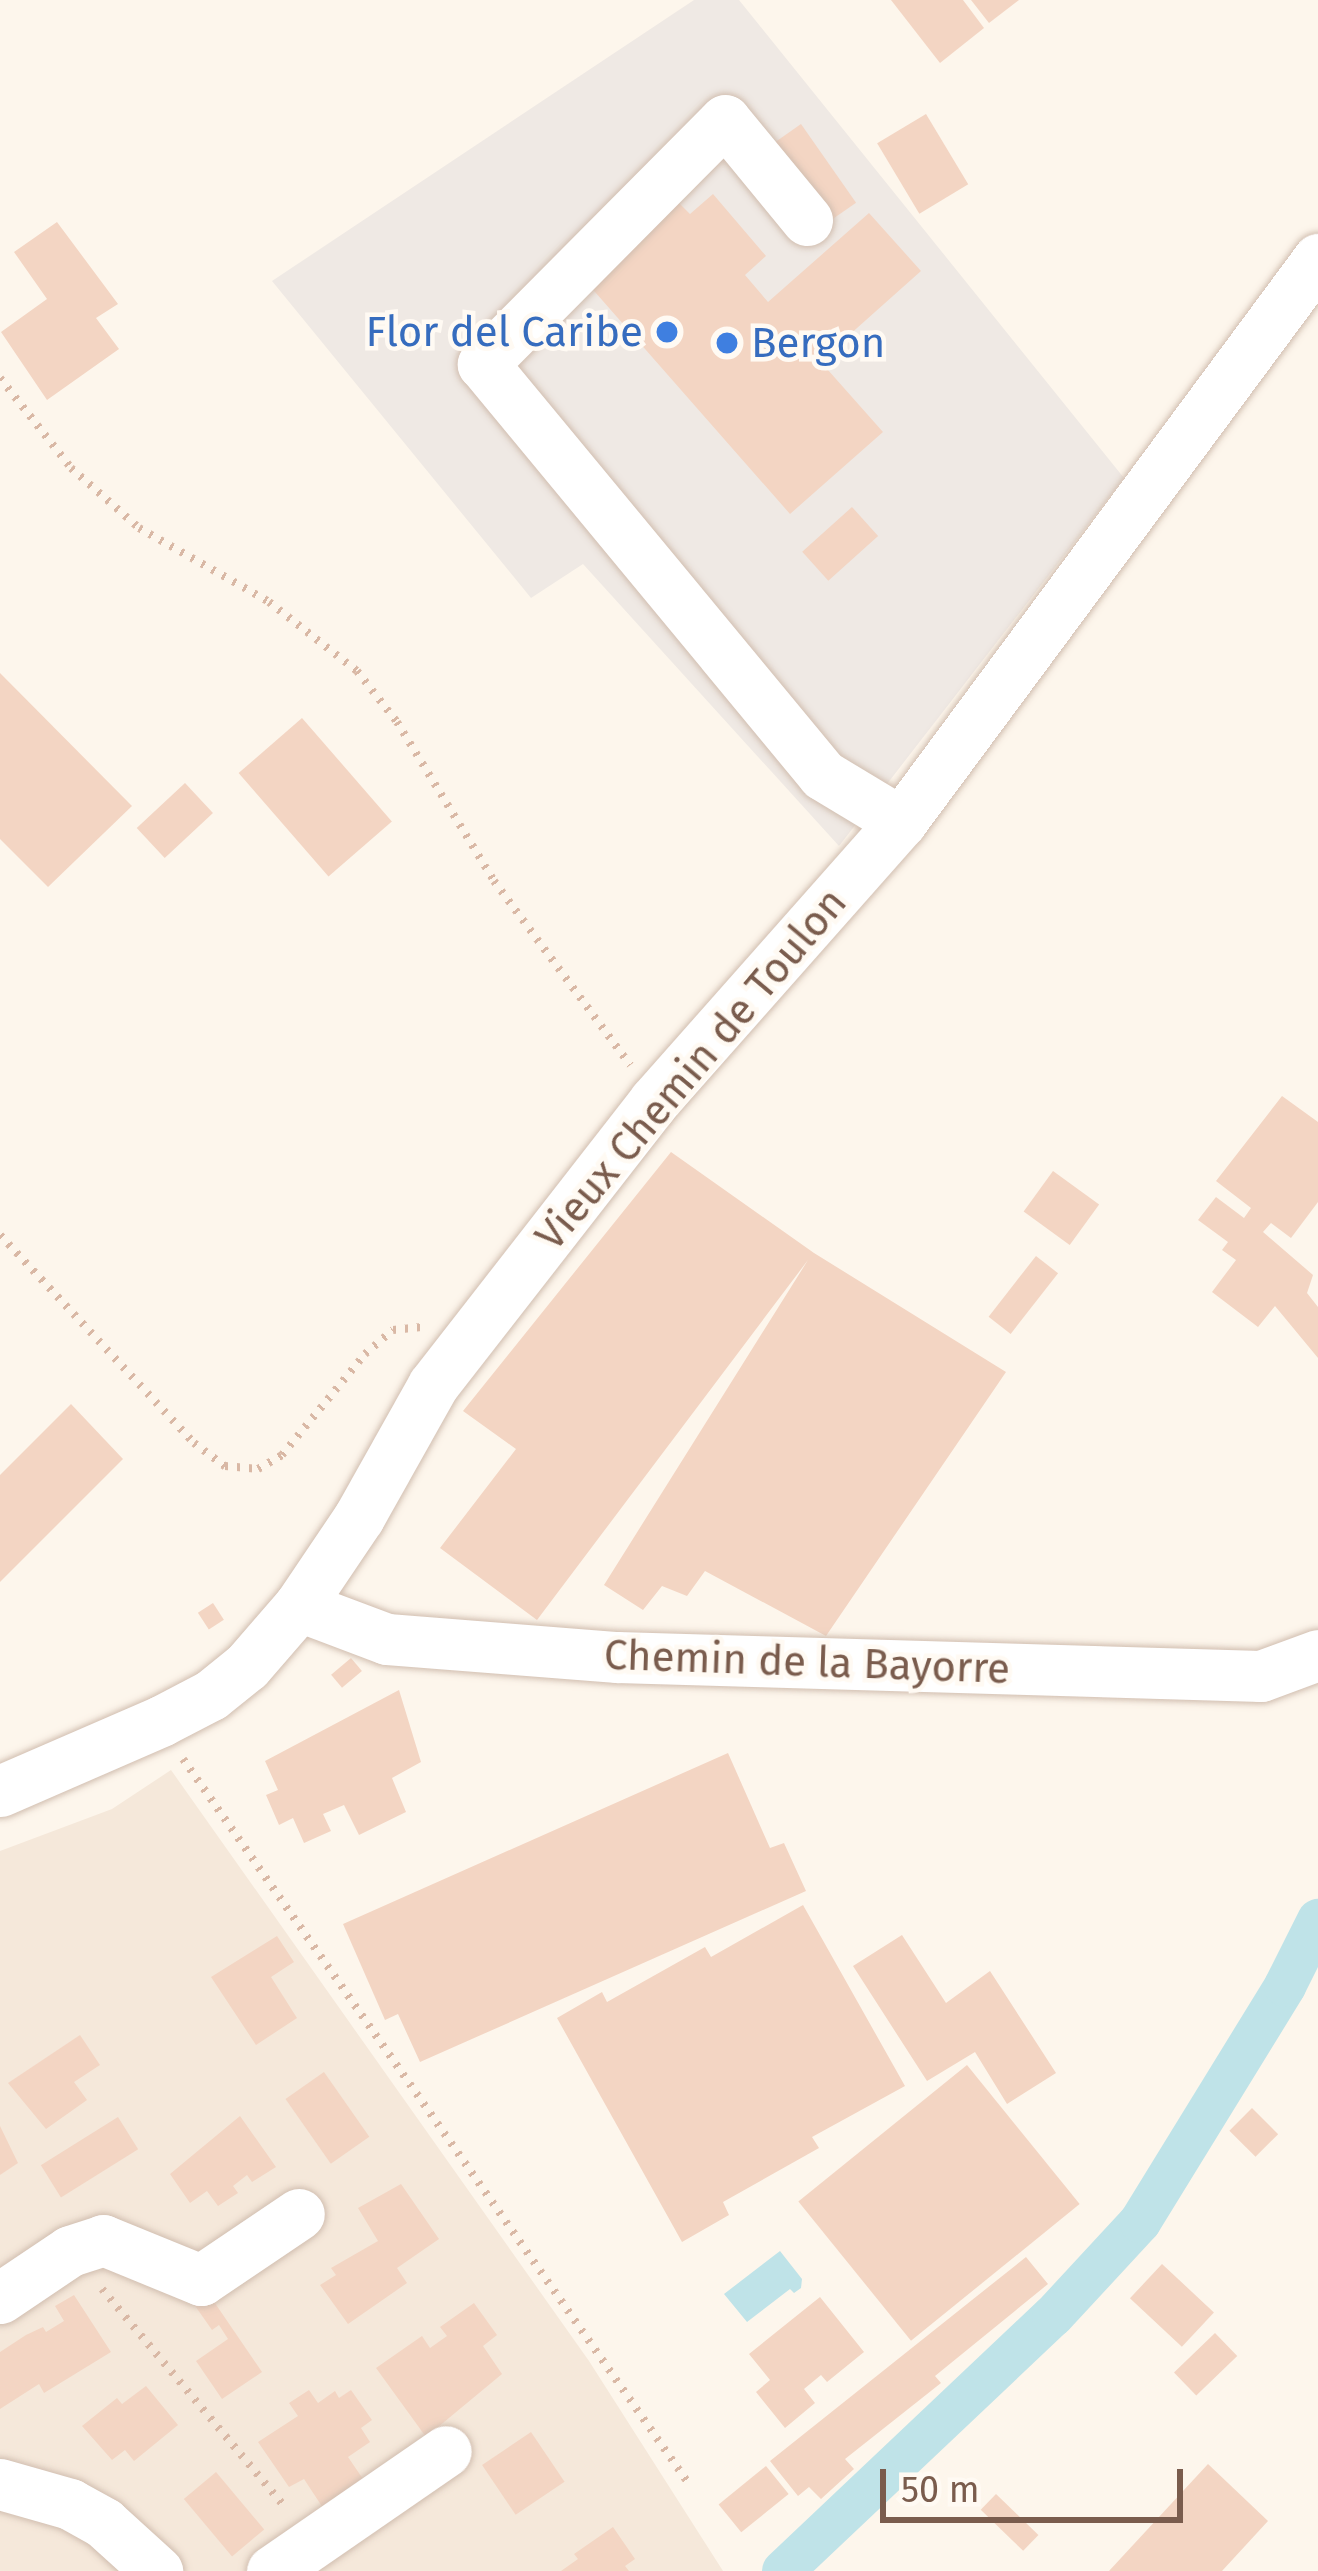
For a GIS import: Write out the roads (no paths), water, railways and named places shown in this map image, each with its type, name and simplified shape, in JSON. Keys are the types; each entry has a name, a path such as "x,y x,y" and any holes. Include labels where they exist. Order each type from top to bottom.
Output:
{"street":[{"path":"807,220 725,120 483,364 823,775 902,822"},
{"name":"Vieux Chemin de Toulon","path":"0,1791 211,1695 247,1666 299,1606 459,1352 654,1101 902,822 1318,259"},
{"name":"Chemin de la Bayorre","path":"299,1606 387,1639 617,1657 1261,1676 1318,1655"},
{"path":"0,2298 70,2251 104,2240 202,2280 299,2214"},
{"path":"272,2571 446,2451"},
{"path":"0,2483 70,2504 104,2523 157,2571"}],"water":[{"path":"780,2251 802,2279 801,2288 794,2293 790,2289 747,2322 724,2294"}],"waterway":[{"path":"783,2571 1053,2316 1140,2222 1285,1986 1318,1920"}],"place":[{"name":"Flor del Caribe","path":"667,332"},
{"name":"Bergon","path":"727,343"}]}
